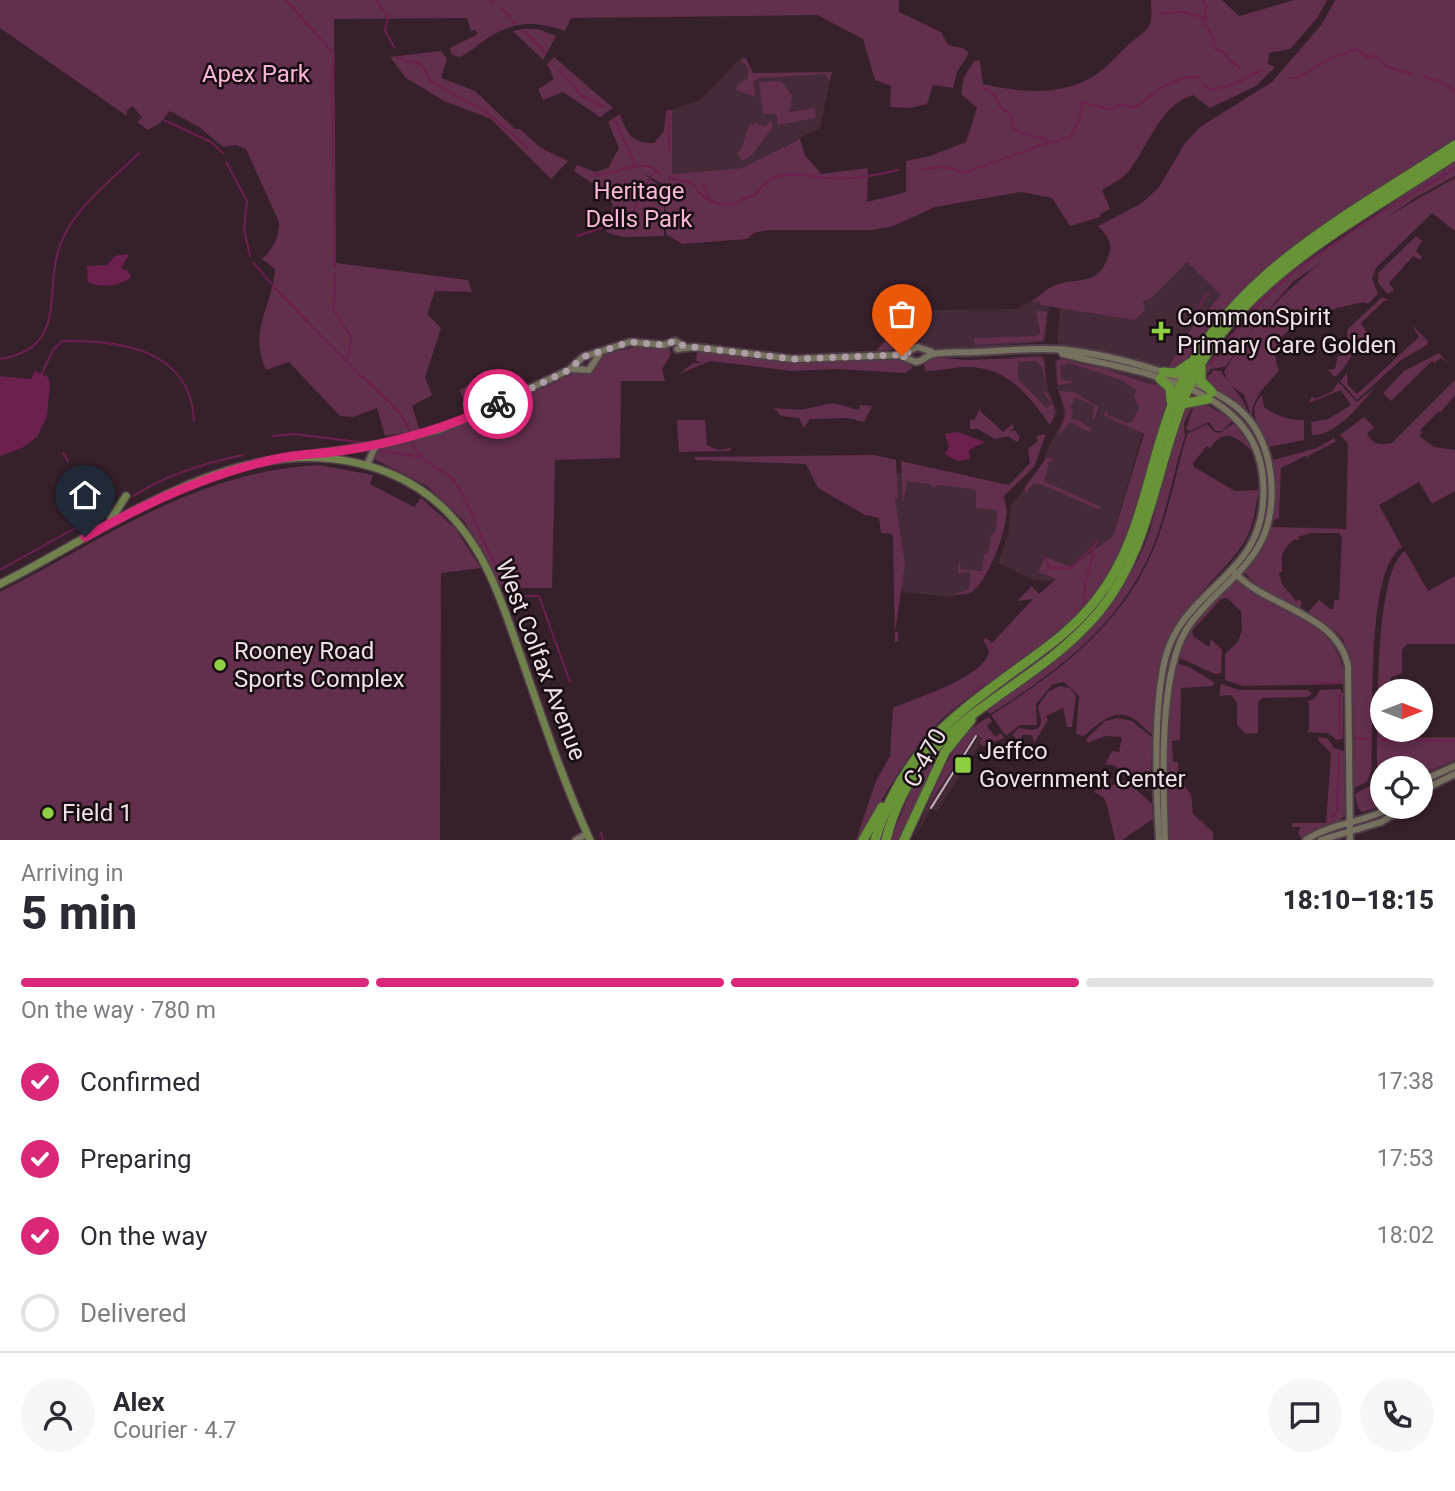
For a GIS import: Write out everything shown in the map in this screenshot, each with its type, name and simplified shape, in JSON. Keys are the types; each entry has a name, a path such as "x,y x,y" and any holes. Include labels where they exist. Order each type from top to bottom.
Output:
{"highway":[{"path":"875,840 888,801 927,742 969,704 1067,632 1105,589 1135,531 1170,413 1221,320 1263,276 1455,145"},
{"path":"1170,413 1171,391 1162,375 1176,373 1196,363 1280,273 1455,155"},
{"path":"1182,404 1210,396 1196,363"},
{"path":"886,840 899,802 921,765 953,729 1080,632 1119,583 1143,535 1186,384"},
{"name":"C-470","path":"904,840 945,752 989,701"},
{"name":"C-470","path":"863,840 888,801"}],"main road":[{"path":"0,584 179,488 259,463 376,445"},
{"name":"West Colfax Avenue","path":"259,463 311,457 367,465 404,480 429,495 456,519 478,552 498,594 588,837"},
{"path":"104,526 120,509 126,496"}],"street":[{"path":"367,465 376,445 439,430 569,370 580,366 589,370 591,359 630,342 793,359 909,355 916,362 926,353"},
{"path":"909,355 916,347 926,353 1060,350 1162,375 1233,404 1250,421 1265,449 1270,473 1271,506 1266,529 1256,550 1184,620 1166,657 1157,762 1159,840"},
{"path":"580,366 583,357 591,359"},
{"path":"1234,572 1257,592 1322,627 1341,646 1348,666 1350,840"},
{"path":"1165,840 1164,768 1174,655 1188,625 1234,572"},
{"path":"1433,776 1455,766"},
{"path":"1433,786 1455,774"},
{"path":"1306,840 1323,830 1370,817"},
{"path":"1321,840 1386,819"},
{"path":"576,840 588,837"}],"shaded area":[{"path":"744,55 753,73 832,72 820,128 742,168 672,174 672,110 701,99"},
{"path":"129,255 121,268 128,271 131,277 110,286 88,282 87,266 107,265 115,256"},
{"path":"1187,262 1221,295 1191,329 1168,368 1061,345 1057,341 1060,307 1101,315 1149,297"},
{"path":"1047,291 1049,306 1045,342 934,351 921,343 919,310 1017,309"},
{"path":"1040,355 1045,359 1048,390 1057,412 1050,425 1041,408 1013,381 1011,357"},
{"path":"1061,357 1157,382 1113,536 1052,581 1033,580 998,563 1008,534 1011,505 1041,468 1064,418 1063,404 1057,388 1055,362"},
{"path":"35,371 48,377 50,384 47,416 37,437 22,448 0,456 0,376 31,379"},
{"path":"958,432 985,442 969,450 970,459 957,461 945,454 949,447 945,434"},
{"path":"891,472 1002,492 1002,525 975,588 952,597 902,592"},
{"path":"975,733 977,735 943,790 979,736 983,739 937,812 931,808 912,840 935,795"}],"green space":[{"name":"Apex Park","path":"0,0 899,0 899,12 941,32 948,45 963,48 969,53 957,72 953,88 933,85 927,104 910,108 890,107 891,86 875,80 863,39 817,15 571,18 565,31 532,24 513,26 493,35 459,57 451,54 450,48 478,34 475,30 471,31 467,18 334,19 336,263 468,280 472,292 435,291 427,314 441,328 425,377 432,395 412,406 420,431 385,436 377,408 353,417 340,416 289,362 266,370 259,343 260,331 275,269 262,259 275,243 279,222 246,149 235,145 223,147 199,127 170,111 160,123 148,130 137,122 142,118 133,106 127,110 127,116 0,28"},
{"name":"Heritage Dells Park","path":"1151,0 1222,0 1239,16 1294,0 1327,0 1318,17 1290,49 1269,53 1268,64 1275,67 1256,86 1210,108 1193,95 1172,107 1156,127 1129,171 1102,190 1110,209 1100,214 1100,217 1070,226 1052,198 1021,192 935,207 893,226 873,230 768,230 754,233 747,239 682,244 666,234 665,185 644,174 664,190 664,236 623,237 606,232 613,204 595,185 574,171 577,165 595,172 608,168 619,148 608,122 620,114 631,136 646,143 654,143 664,131 666,110 672,110 672,174 742,168 800,139 805,155 821,174 868,168 867,202 906,192 906,161 930,156 966,142 977,108 961,94 964,77 975,60 980,61 983,84 1040,91 1081,83 1103,70 1148,28"},
{"path":"1335,0 1455,0 1455,139 1274,261 1219,314 1183,364 1175,369 1168,368 1191,329 1221,295 1187,262 1149,300 1143,300 1145,311 1134,320 1040,305 1039,301 1034,303 1033,300 1051,287 1085,280 1099,273 1110,246 1106,235 1098,226 1142,203 1159,187 1185,143 1200,127 1272,82 1322,24"},
{"path":"538,29 556,36 543,60 513,31"},
{"path":"441,51 447,59 441,78 475,91 515,129 520,129 541,148 568,161 551,179 491,119 444,101 406,78 390,57"},
{"path":"554,57 613,108 600,117 563,92 543,100 538,89 554,79 547,64"},
{"path":"746,58 753,73 832,72 830,81 824,74 760,78 753,82 755,97 736,90 738,84 748,78 748,67 741,61"},
{"path":"781,81 792,96 790,111 784,113 815,108 816,118 778,125 776,114 763,114 759,82"},
{"path":"771,120 773,127 751,156 742,161 737,152 741,150 749,125 756,123 765,127"},
{"path":"1455,161 1455,176 1415,198 1294,281 1255,325 1225,367 1211,369 1204,378 1204,369 1261,297 1286,275"},
{"path":"1455,178 1455,231 1432,213 1376,268 1372,278 1378,294 1368,304 1363,302 1288,320 1291,329 1279,342 1276,353 1279,371 1257,398 1252,418 1244,395 1229,384 1224,372 1244,340 1268,311 1325,259 1389,216"},
{"path":"1416,236 1422,241 1416,251 1422,257 1420,260 1413,256 1389,283 1394,290 1388,294 1378,283 1378,273"},
{"path":"1382,297 1388,300 1361,323 1368,334 1335,377 1328,370 1335,369 1338,356 1349,355 1347,330"},
{"path":"1036,311 1047,312 1043,341 975,345 974,338 1037,336 1040,333"},
{"path":"909,313 908,348 876,351"},
{"path":"1412,325 1428,341 1427,345 1401,360 1357,400 1340,381 1347,373 1348,385 1357,394 1419,337"},
{"path":"635,347 669,349 671,354 662,369 665,381 621,381 620,458 555,460 552,588 502,588 464,521 427,486 376,460 373,455 378,448 443,433 577,372 589,374 606,354"},
{"path":"697,351 793,363 901,358 911,363 912,368 905,373 836,369 792,371 710,361 679,374 693,363 703,363 696,361"},
{"path":"1439,353 1448,363 1441,358 1434,363 1432,361 1391,401 1383,393 1404,371"},
{"path":"930,357 966,360 1041,357 1044,362 1045,385 1042,367 1036,361 1018,362 1018,379 1046,408 1052,404 1044,393 1046,391 1054,408 1053,420 1050,425 1024,392 1004,376 992,371 963,367 925,371 924,363"},
{"path":"1061,359 1161,385 1169,396 1126,538 1104,581 1070,622 964,701 930,731 907,760 859,840 856,840 876,781 890,756 893,708 963,678 985,661 989,651 983,640 986,638 992,643 1033,599 1017,601 1031,587 1028,583 1039,594 1056,579 1038,572 1045,557 1072,567 1113,536 1144,434 1103,415 1107,411 1108,415 1127,423 1132,422 1139,408 1134,396 1136,390 1121,380 1069,363 1060,366 1061,379 1070,381 1072,377 1071,383 1058,385 1056,361"},
{"path":"1214,370 1221,371 1240,396 1248,414 1236,402 1204,381"},
{"path":"495,372 505,395 470,412 459,390"},
{"path":"1455,380 1455,395 1441,412 1420,430 1422,433 1419,436 1434,447 1455,450 1455,491 1432,504 1419,482 1379,505 1402,547 1390,561 1377,616 1373,679 1370,679 1370,774 1367,782 1354,788 1354,710 1347,649 1338,634 1308,612 1319,600 1333,609 1334,600 1339,600 1342,537 1339,533 1310,533 1298,537 1299,540 1293,540 1285,549 1282,572 1279,573 1282,584 1296,601 1299,599 1302,603 1300,608 1259,588 1243,571 1258,551 1261,553 1258,550 1271,525 1346,529 1348,444 1340,435 1364,417 1374,427 1367,434 1372,440 1381,444 1392,443"},
{"path":"1338,382 1357,402 1375,387 1339,425 1321,434 1312,435 1311,419 1312,422 1328,419 1351,405 1341,390 1309,403 1312,396 1315,399 1333,391"},
{"path":"1059,391 1074,392 1098,407 1095,419 1092,418 1094,406 1075,397 1070,408 1073,409 1071,419 1079,420 1089,428 1092,426 1089,432 1070,422 1058,436 1066,413"},
{"path":"1262,395 1264,407 1269,410 1284,418 1304,420 1304,440 1269,447 1255,414 1257,401"},
{"path":"1202,402 1233,420 1222,431 1215,431 1209,422 1190,431 1186,429 1194,405"},
{"path":"833,403 859,410 860,405 872,406 864,422 848,418 810,419 804,428 799,418 781,416 774,408 801,410"},
{"path":"1189,403 1193,405 1184,423 1185,436 1162,521 1139,576 1123,601 1084,644 1039,681 990,714 987,711 1081,635 1120,590 1148,536 1175,429"},
{"path":"982,405 980,411 1003,432 1012,424 1014,428 1009,432 1015,430 1020,438 1017,442 1008,436 995,439 978,429 970,429 970,419 974,420"},
{"path":"677,420 705,420 707,445 718,450 731,448 730,451 679,452"},
{"path":"1234,423 1254,452 1233,437 1222,437 1210,448 1207,446 1193,463 1194,467 1235,491 1259,490 1249,532 1223,569 1186,611 1166,643 1158,680 1154,735 1137,721 1122,715 1108,718 1084,736 1076,734 1079,696 1064,682 1053,684 1036,704 1037,725 1020,725 1006,736 991,715 1063,664 1106,624 1141,576 1154,548 1187,434 1207,424 1214,432 1220,433"},
{"path":"1046,434 1034,467 1004,496 1005,524 987,573 973,591 954,594 969,589 970,571 958,574 959,559 961,569 982,571 984,554 989,551 991,536 996,531 997,510 976,508 976,491 972,489 938,485 934,488 929,484 907,481 903,503 901,461 1009,485 1030,463 1028,449 1038,441 1036,436"},
{"path":"1334,438 1337,444 1335,442 1308,456 1309,458 1305,456 1281,468 1279,518 1274,520 1273,460 1317,448"},
{"path":"874,455 896,460 898,498 895,499 905,564 895,632 898,632 898,641 895,642 893,537 891,534 881,533 879,518 865,515 818,488 806,464 695,460 695,457"},
{"path":"1047,457 1055,461 1049,462 1044,481 1101,507 1100,510 1040,484 1034,484 1027,490 1029,494 1025,492 1025,487"},
{"name":"Rooney Road Sports Complex","path":"319,465 373,475 370,484 414,507 421,498 455,528 481,568 441,573 440,840 0,840 0,592 154,510 192,494 275,470"},
{"path":"1405,551 1428,591 1455,576 1455,644 1407,644 1402,650 1402,673 1390,679 1378,679 1382,619 1387,589 1395,565"},
{"path":"1232,581 1237,581 1321,633 1333,646 1341,663 1344,684 1243,686 1225,680 1225,654 1238,642 1242,629 1241,611 1227,598 1221,599 1192,631 1193,636 1209,647 1211,639 1222,650 1221,673 1215,674 1178,657 1186,633"},
{"path":"1177,663 1215,683 1212,686 1181,688 1180,740 1172,741 1173,762 1178,762 1179,780 1191,794 1193,814 1213,832 1213,840 1168,840 1166,788 1172,677"},
{"path":"1221,684 1239,690 1308,690 1312,693 1308,697 1263,698 1258,702 1258,733 1246,734 1237,725 1237,702 1231,695 1219,696"},
{"path":"1059,686 1070,688 1076,696 1072,727 1067,727 1063,708 1046,716 1048,720 1034,743 1032,735 1022,735 1021,743 1012,735 1019,728 1039,728 1041,721 1038,706 1048,692"},
{"path":"1340,689 1343,694 1343,739 1337,740 1328,733 1307,732 1309,703 1306,702 1315,698 1320,690"},
{"path":"989,717 992,721 987,726 995,737 1001,733 1004,738 983,746 980,744 982,738 975,734 920,823 951,755 974,727"},
{"path":"1117,718 1132,721 1153,738 1149,792 1115,766 1105,764 1112,751 1119,752 1122,737 1105,736 1088,743 1086,739 1105,721"},
{"path":"952,736 905,831 899,840 890,840 913,786"},
{"path":"1319,737 1328,739 1334,748 1344,751 1345,815 1301,839 1298,832 1301,827 1292,827 1292,823 1326,823 1331,753 1318,740"},
{"path":"1433,737 1455,737 1455,760 1433,770 1433,756 1377,756 1377,742 1433,742"},
{"path":"1126,780 1152,804 1153,819 1122,840 1115,840 1104,798 1094,792 1101,784 1113,785"},
{"path":"1370,786 1370,810 1362,812 1358,808 1355,794"}],"waterway":[{"path":"286,0 334,54 332,84 335,268"},
{"path":"376,0 388,17 385,31 394,47"},
{"path":"489,0 493,2"},
{"path":"1203,0 1206,6 1205,19"},
{"path":"502,8 514,23"},
{"path":"1160,13 1183,12 1201,17 1213,37 1215,49 1226,53 1227,58 1240,68"},
{"path":"524,31 545,52"},
{"path":"1291,78 1298,78 1329,59 1357,49 1366,57 1377,57 1384,66 1412,74"},
{"path":"397,57 420,64 429,80 486,112 528,148"},
{"path":"559,70 582,96 604,107"},
{"path":"1203,83 1209,90 1232,85 1263,70"},
{"path":"983,88 995,95 999,105 1011,116 1013,130 1053,142 1070,137 1079,120 1082,102 1108,109 1119,104 1135,108 1160,88 1186,77 1198,77"},
{"path":"1425,77 1442,82 1455,91"},
{"path":"668,111 669,150"},
{"path":"164,120 211,142 223,153"},
{"path":"615,120 635,164"},
{"path":"922,169 946,167 964,173 1050,142"},
{"path":"0,359 23,352 38,342 46,328 57,255 64,236 88,202 139,153"},
{"path":"226,162 247,201 244,230 250,256"},
{"path":"594,174 611,173 637,166 653,168 660,174"},
{"path":"1210,364 1260,303 1293,272 1361,225 1455,168"},
{"path":"651,176 657,170"},
{"path":"668,177 692,183 710,200 728,204 755,195 771,179 788,174 846,178 898,170"},
{"path":"626,218 630,218 649,179"},
{"path":"703,184 709,199"},
{"path":"619,219 624,216"},
{"path":"577,236 608,226 617,219"},
{"path":"254,263 304,319 394,407 410,432"},
{"path":"335,274 334,311 352,338 347,360"},
{"path":"1194,316 1206,294 1209,294"},
{"path":"41,375 53,350 62,341 128,347 149,354 166,364 180,378 190,397 194,421"},
{"path":"472,402 494,378"},
{"path":"273,436 294,434 367,443"},
{"path":"412,441 427,462 457,485 501,573"},
{"path":"380,451 421,457"},
{"path":"63,453 68,461"},
{"path":"133,496 186,471 243,455"},
{"path":"79,479 101,493 108,510 112,507"},
{"path":"998,496 1003,497"},
{"path":"0,570 108,510"},
{"path":"1084,605 1085,584 1096,542"},
{"path":"1045,557 1050,568 1071,568 1098,542"},
{"path":"519,596 539,596 570,682"},
{"path":"1312,683 1340,683"},
{"path":"973,692 986,684"},
{"path":"1339,694 1340,734"},
{"path":"1354,738 1370,739"},
{"path":"1433,741 1455,741"},
{"path":"1332,817 1337,812 1339,753"},
{"path":"601,833 603,840"}],"tram line":[{"path":"931,808 976,736"}],"way so far":[{"path":"498,404 569,370 583,357 630,342 664,345 675,341 684,346 771,358 898,355 909,352 909,358 902,356"}],"place":[{"name":"CommonSpirit Primary Care Golden","path":"1161,331"},
{"name":"Rooney Road Sports Complex","path":"220,665"},
{"name":"Jeffco Government Center","path":"963,765"},
{"name":"Field 1","path":"48,813"}],"route":[{"path":"85,537 147,502 216,474 279,458 338,452 429,433 498,404"}]}
